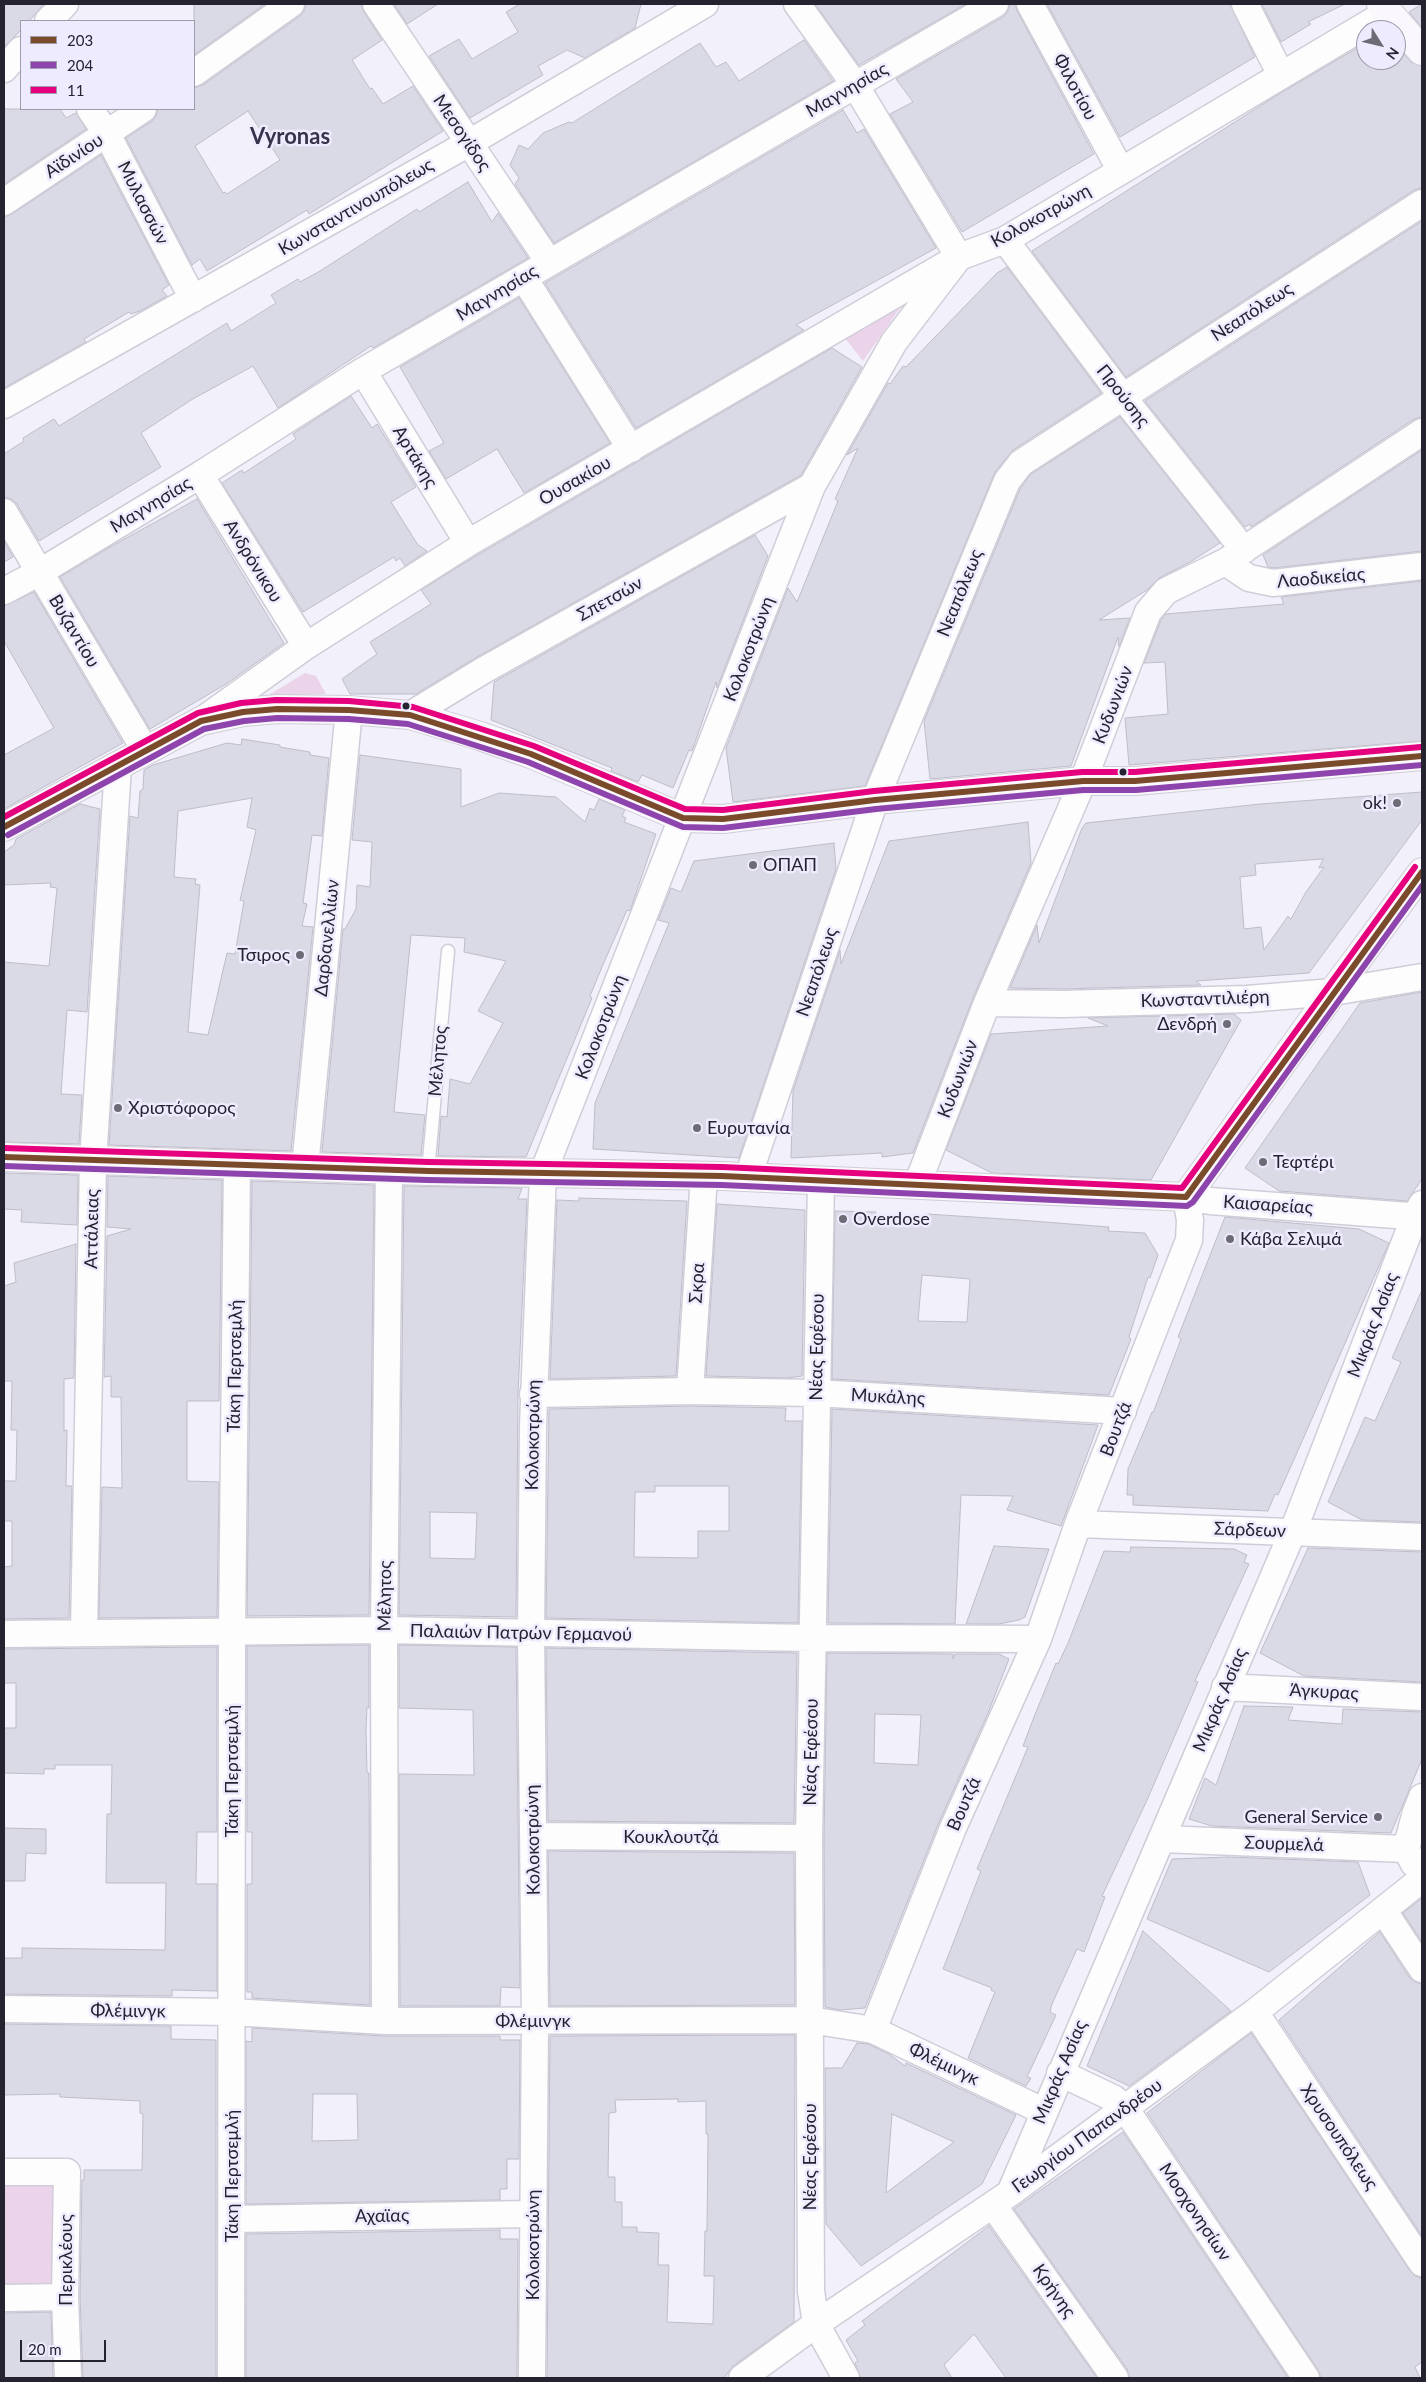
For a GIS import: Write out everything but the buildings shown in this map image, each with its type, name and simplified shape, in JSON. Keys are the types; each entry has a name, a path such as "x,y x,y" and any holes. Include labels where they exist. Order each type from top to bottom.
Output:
{"street":[{"path":"49,20 65,4"},
{"path":"195,72 291,4"},
{"name":"Μεσογίδος","path":"376,4 549,262"},
{"name":"Κωνσταντινουπόλεως","path":"4,405 469,142 706,4"},
{"path":"797,4 855,85 959,257"},
{"name":"Μαγνησίας","path":"4,591 40,572 200,475 363,371 995,4"},
{"name":"Φιλοτίου","path":"1030,4 1121,171"},
{"path":"1245,4 1281,75"},
{"path":"1390,6 1422,51"},
{"name":"Κολοκοτρώνη","path":"532,2378 535,2021 531,1634 533,1394 543,1173 812,486 894,342 959,257 1006,240 1281,75 1390,6"},
{"path":"4,68 20,51"},
{"name":"Μυλασσών","path":"91,110 107,134 194,299"},
{"name":"Αϊδινίου","path":"4,202 142,110"},
{"name":"Νεαπόλεως","path":"748,1177 875,800 1007,481 1021,463 1422,203"},
{"name":"Προύσης","path":"1006,240 1122,396 1234,556"},
{"name":"Ουσακίου","path":"201,721 306,646 468,543 959,257"},
{"path":"524,278 631,449"},
{"name":"Αρτάκης","path":"363,371 468,543"},
{"name":"Κυδωνιών","path":"917,1185 987,1003 1084,781 1148,612 1166,591 1234,556 1422,432"},
{"name":"Ανδρόνικου","path":"200,475 306,646"},
{"name":"Σπετσών","path":"410,715 484,670 812,486"},
{"name":"Βυζαντίου","path":"4,512 145,750"},
{"name":"Λαοδικείας","path":"1234,556 1249,578 1273,583 1422,566"},
{"path":"4,827 201,721 243,712 277,709 349,710 410,715 530,754 683,818 723,819 875,800 1084,781 1135,781 1422,756"},
{"name":"Δαρδανελλίων","path":"305,1167 349,710"},
{"name":"Αττάλειας","path":"84,1632 93,1161 118,766"},
{"path":"1186,1197 1332,992 1422,872"},
{"name":"Κωνσταντιλιέρη","path":"987,1003 1063,1004 1238,999 1332,992 1422,977"},
{"name":"Καισαρείας","path":"4,1157 389,1170 748,1177 1186,1197 1210,1201 1420,1212"},
{"name":"Τάκη Περτσεμλή","path":"231,2378 232,1632 237,1165"},
{"name":"Μέλητος","path":"385,2021 384,1630 389,1170"},
{"name":"Σκρα","path":"690,1391 704,1176"},
{"name":"Νέας Εφέσου","path":"816,2324 811,2291 809,1838 821,1181"},
{"name":"Βουτζά","path":"873,2030 953,1828 1038,1639 1078,1524 1188,1240 1190,1220 1186,1197"},
{"name":"Μικράς Ασίας","path":"1001,2199 1060,2073 1293,1531 1420,1212"},
{"name":"Μυκάλης","path":"533,1394 690,1391 816,1393 1123,1411"},
{"name":"Σάρδεων","path":"1078,1524 1422,1537"},
{"name":"Παλαιών Πατρών Γερμανού","path":"4,1634 384,1630 812,1638 1038,1639"},
{"name":"Άγκυρας","path":"1225,1687 1422,1697"},
{"path":"1422,1797 1406,1849 1422,1879"},
{"name":"Κουκλουτζά","path":"533,1836 809,1838"},
{"name":"Σουρμελά","path":"1162,1839 1406,1849"},
{"name":"Γεωργίου Παπανδρέου","path":"743,2378 816,2324 1001,2199 1125,2108 1255,2012 1422,1879"},
{"path":"1383,1910 1422,1969"},
{"name":"Φλέμινγκ","path":"4,2009 232,2012 385,2021 810,2020 873,2030 1043,2111"},
{"name":"Χρυσουπόλεως","path":"1255,2012 1422,2263"},
{"name":"Μοσχονησίων","path":"1060,2073 1113,2098 1125,2108 1306,2378"},
{"name":"Περικλέους","path":"4,2172 67,2172 65,2297 68,2378"},
{"name":"Κρήνης","path":"1001,2199 1115,2378"},
{"name":"Αχαϊας","path":"232,2219 532,2214"},
{"path":"4,2298 65,2297"},
{"path":"816,2324 846,2378"}],"lane":[{"name":"Μέλητος","path":"428,1171 448,951"}],"shaded area":[{"path":"912,291 863,361 840,332"},
{"path":"305,673 316,676 326,694 267,696"},
{"path":"4,2176 60,2178 60,2292 4,2294"}],"transit line":[{"name":"11","path":"4,817 198,713 241,703 276,700 349,701 413,707 534,746 685,809 723,810 874,791 1082,772 1135,772 1421,747"},
{"name":"203","path":"4,827 201,721 243,712 277,709 349,710 410,715 531,754 683,818 723,819 875,800 1083,781 1135,781 1422,756"},
{"name":"204","path":"8,835 204,729 244,721 277,718 349,719 408,724 528,762 683,827 723,828 876,809 1083,790 1136,790 1422,765"},
{"name":"11","path":"4,1148 428,1162 722,1167 1182,1188 1415,867"},
{"name":"203","path":"4,1157 428,1171 722,1176 1186,1197 1422,872"},
{"name":"204","path":"4,1166 428,1180 722,1185 1187,1206 1193,1202 1422,886"}],"place":[{"name":"ok!","path":"1397,803"},
{"name":"ΟΠΑΠ","path":"753,865"},
{"name":"Τσιρος","path":"300,955"},
{"name":"Δενδρή","path":"1227,1024"},
{"name":"Χριστόφορος","path":"118,1108"},
{"name":"Ευρυτανία","path":"697,1128"},
{"name":"Τεφτέρι","path":"1263,1162"},
{"name":"Overdose","path":"843,1219"},
{"name":"Κάβα Σελιμά","path":"1230,1239"},
{"name":"General Service","path":"1378,1817"}],"district":[{"name":"Vyronas","path":"290,137"}]}
